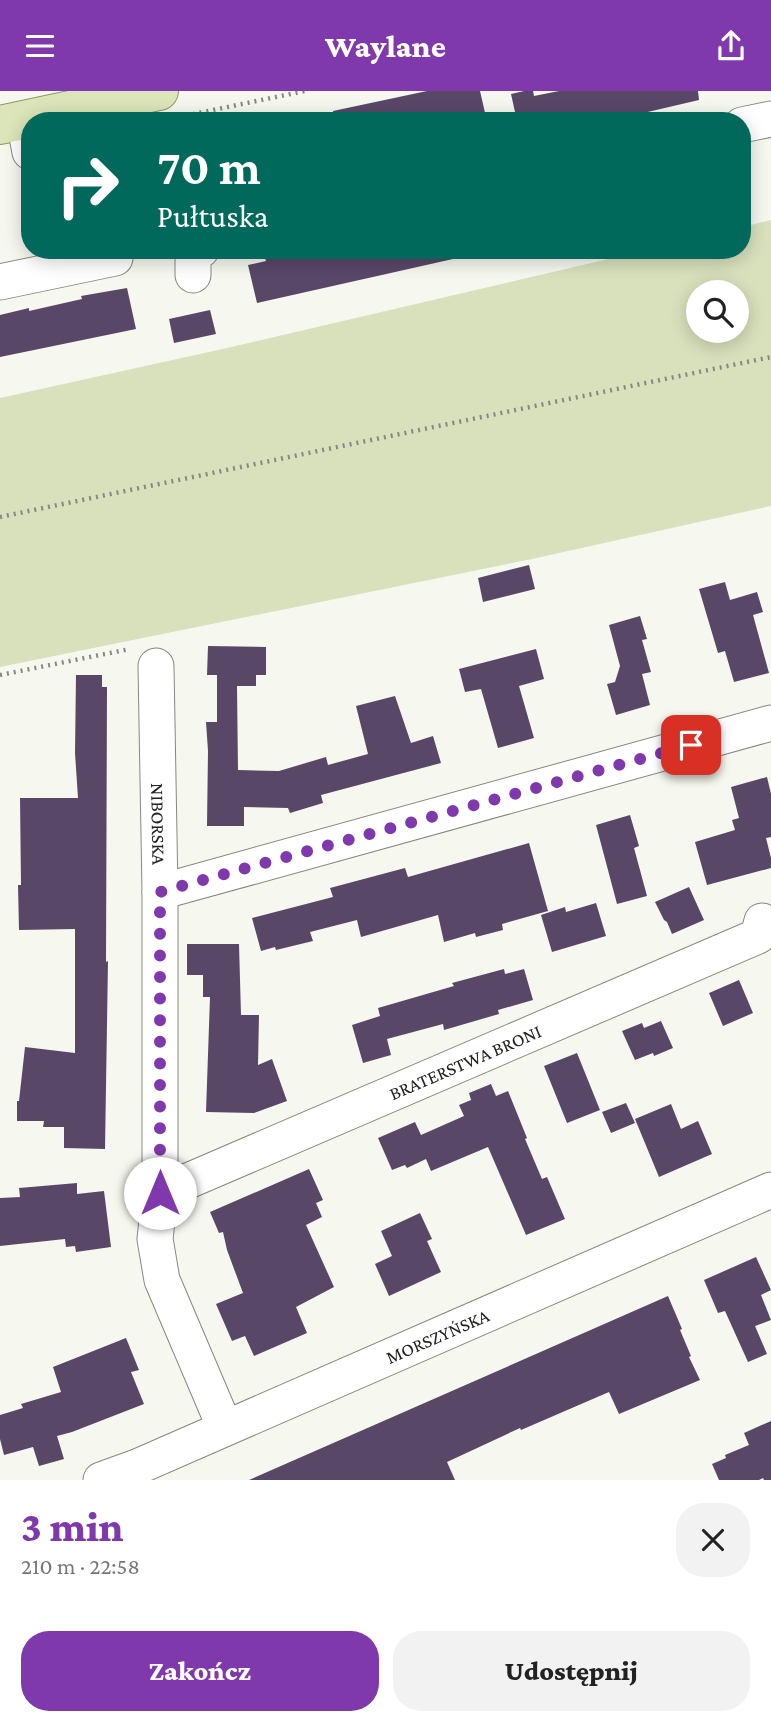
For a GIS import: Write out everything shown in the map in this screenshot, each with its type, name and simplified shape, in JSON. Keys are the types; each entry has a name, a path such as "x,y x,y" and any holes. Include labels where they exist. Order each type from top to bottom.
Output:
{"main road":[{"path":"127,112 165,105"}],"street":[{"path":"751,123 771,119"},
{"path":"0,282 53,261 94,259"},
{"name":"NIBORSKA","path":"156,666 160,892 160,1193 155,1239 162,1280 225,1429"},
{"path":"160,892 771,723"},
{"name":"BRATERSTWA BRONI","path":"160,1193 758,936 762,921"},
{"name":"MORSZYŃSKA","path":"101,1480 225,1429 771,1190"}],"path":[{"path":"165,105 305,91"},
{"path":"0,517 771,358"},
{"path":"0,675 138,648 156,666"}],"green space":[{"path":"771,220 771,506 532,559 0,667 0,398 608,259 751,259 751,225"}],"building":[{"path":"427,91 480,91 485,112 333,112"},
{"path":"524,91 533,91 534,96 559,91 698,91 699,100 648,112 515,112 511,94"},
{"path":"265,259 453,259 257,303 248,265 266,261"},
{"path":"127,288 136,329 0,357 0,315 29,308 29,311 82,299 81,296"},
{"path":"210,310 216,334 174,343 169,319"},
{"path":"529,565 535,589 483,602 478,578"},
{"path":"725,582 730,600 757,592 763,612 753,615 769,673 734,682 725,651 718,653 699,589"},
{"path":"640,616 647,639 642,640 651,672 642,674 650,705 616,715 607,684 615,682 620,666 609,625"},
{"path":"208,646 266,647 266,675 256,675 256,686 237,686 238,770 279,771 326,757 328,765 368,754 356,706 395,696 411,743 433,736 441,763 321,795 323,803 290,813 288,808 244,807 244,826 207,826 206,722 217,722 217,675 207,675"},
{"path":"536,649 544,679 519,686 534,738 498,748 481,689 465,692 459,669"},
{"path":"76,675 102,675 102,687 107,687 106,962 108,961 105,1149 64,1148 64,1127 43,1127 44,1121 17,1121 17,1101 25,1047 75,1053 75,929 19,930 18,885 21,885 20,798 78,798 75,753"},
{"path":"767,777 771,794 771,837 766,838 771,868 707,885 695,842 735,830 732,820 739,818 731,787"},
{"path":"630,815 639,846 634,848 647,896 617,904 596,825"},
{"path":"529,843 548,911 502,924 503,930 476,937 475,933 444,942 438,915 361,937 357,920 310,932 313,941 261,951 252,918 333,897 330,888 405,868 408,877"},
{"path":"689,887 704,920 672,934 655,902"},
{"path":"596,903 606,936 552,952 541,915 565,907 566,912"},
{"path":"187,944 239,944 241,1015 259,1015 258,1065 272,1059 287,1101 254,1113 206,1112 210,997 203,997 203,975 187,975"},
{"path":"504,969 505,974 524,969 533,1000 498,1010 499,1014 444,1030 443,1024 387,1039 391,1055 363,1063 352,1025 380,1016 378,1008"},
{"path":"739,980 753,1013 723,1026 709,993"},
{"path":"661,1021 673,1048 635,1060 622,1031 642,1023 644,1028"},
{"path":"577,1053 600,1110 567,1123 544,1066"},
{"path":"491,1084 496,1096 508,1091 542,1179 547,1177 565,1219 526,1235 488,1147 431,1171 426,1159 407,1168 405,1165 392,1170 378,1138 415,1122 421,1135 464,1116 459,1105 471,1100 469,1093"},
{"path":"626,1103 635,1123 611,1133 602,1112"},
{"path":"671,1104 681,1129 698,1121 712,1154 659,1177 635,1119"},
{"path":"309,1169 323,1200 316,1203 322,1217 306,1225 334,1287 296,1307 307,1333 254,1356 245,1336 232,1341 216,1304 243,1293 223,1232 219,1233 210,1212"},
{"path":"77,1183 77,1194 104,1191 111,1247 76,1252 75,1246 66,1247 65,1239 0,1246 0,1198 20,1197 19,1188"},
{"path":"420,1213 432,1239 427,1241 441,1272 389,1296 375,1264 392,1256 381,1231"},
{"path":"756,1257 771,1290 761,1295 771,1320 755,1326 767,1354 748,1362 725,1311 718,1313 704,1280"},
{"path":"668,1296 700,1380 619,1414 609,1392 521,1430 520,1428 447,1462 455,1480 249,1480"},
{"path":"126,1338 139,1370 131,1372 144,1404 57,1436 64,1459 39,1466 33,1447 4,1455 0,1439 0,1415 23,1408 21,1404 61,1392 53,1367"},
{"path":"771,1421 771,1480 719,1480 712,1464 749,1445 744,1433"}],"route":[{"path":"160,1193 160,892 691,745"}]}
